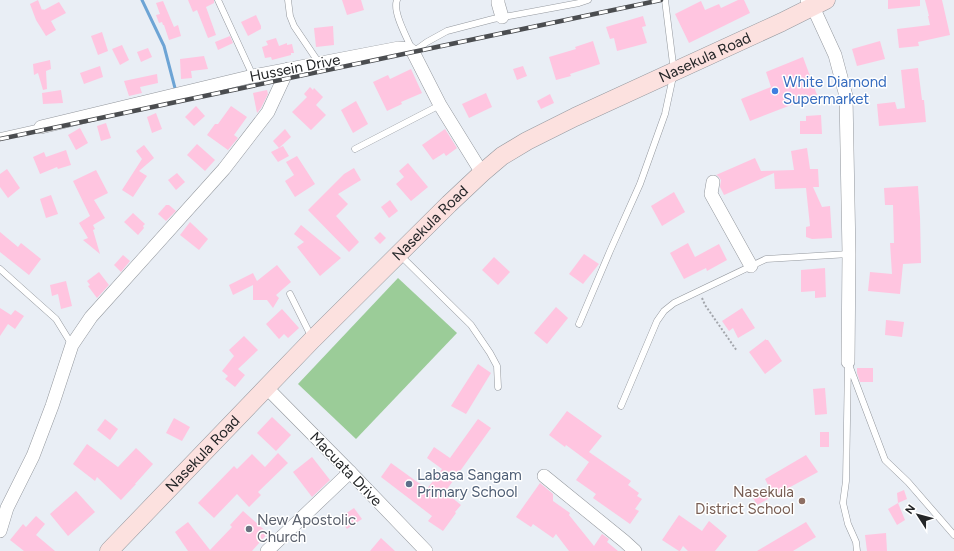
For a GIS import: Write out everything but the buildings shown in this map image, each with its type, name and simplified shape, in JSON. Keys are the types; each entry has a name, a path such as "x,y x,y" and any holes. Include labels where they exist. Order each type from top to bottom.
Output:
{"main road":[{"name":"Nasekula Road","path":"109,551 313,339 449,204 502,156 527,141 575,117 674,72 816,2"}],"street":[{"path":"498,0 502,17"},
{"path":"816,2 835,55 846,96 849,254 848,362"},
{"name":"Hussein Drive","path":"41,127 253,76 399,48 409,49 413,52"},
{"path":"413,52 440,105 482,174"},
{"path":"0,531 7,508 33,456 52,406 72,345 91,317 224,169 268,112 288,69"},
{"path":"713,182 711,194 751,266"},
{"name":"Macuata Drive","path":"266,387 426,551"},
{"path":"267,551 350,472"},
{"path":"544,476 635,551"}],"lane":[{"path":"218,0 253,76"},
{"path":"288,0 290,16 294,26 319,63"},
{"path":"398,0 396,4 397,15 413,52 447,31 502,17 588,0"},
{"path":"579,324 640,184 665,114 674,72 664,0"},
{"path":"355,149 440,105"},
{"path":"0,136 41,127"},
{"path":"399,254 471,325 497,366 498,387"},
{"path":"621,406 657,321 664,311 674,303 766,259 849,254"},
{"path":"0,269 56,319 72,345"},
{"path":"290,294 313,339"},
{"path":"848,362 885,460 908,482 954,535"},
{"path":"848,362 846,481 844,503 848,524 856,542 857,551"}],"path":[{"path":"698,292 705,305 737,351"}],"green space":[{"path":"398,278 457,333 356,439 298,384"}],"waterway":[{"path":"142,0 164,46 176,92"}],"railway":[{"path":"0,139 661,0"}],"place":[{"name":"White Diamond Supermarket","path":"775,91"},
{"name":"Labasa Sangam Primary School","path":"409,484"},
{"name":"Nasekula District School","path":"802,501"},
{"name":"New Apostolic Church","path":"249,529"}]}
